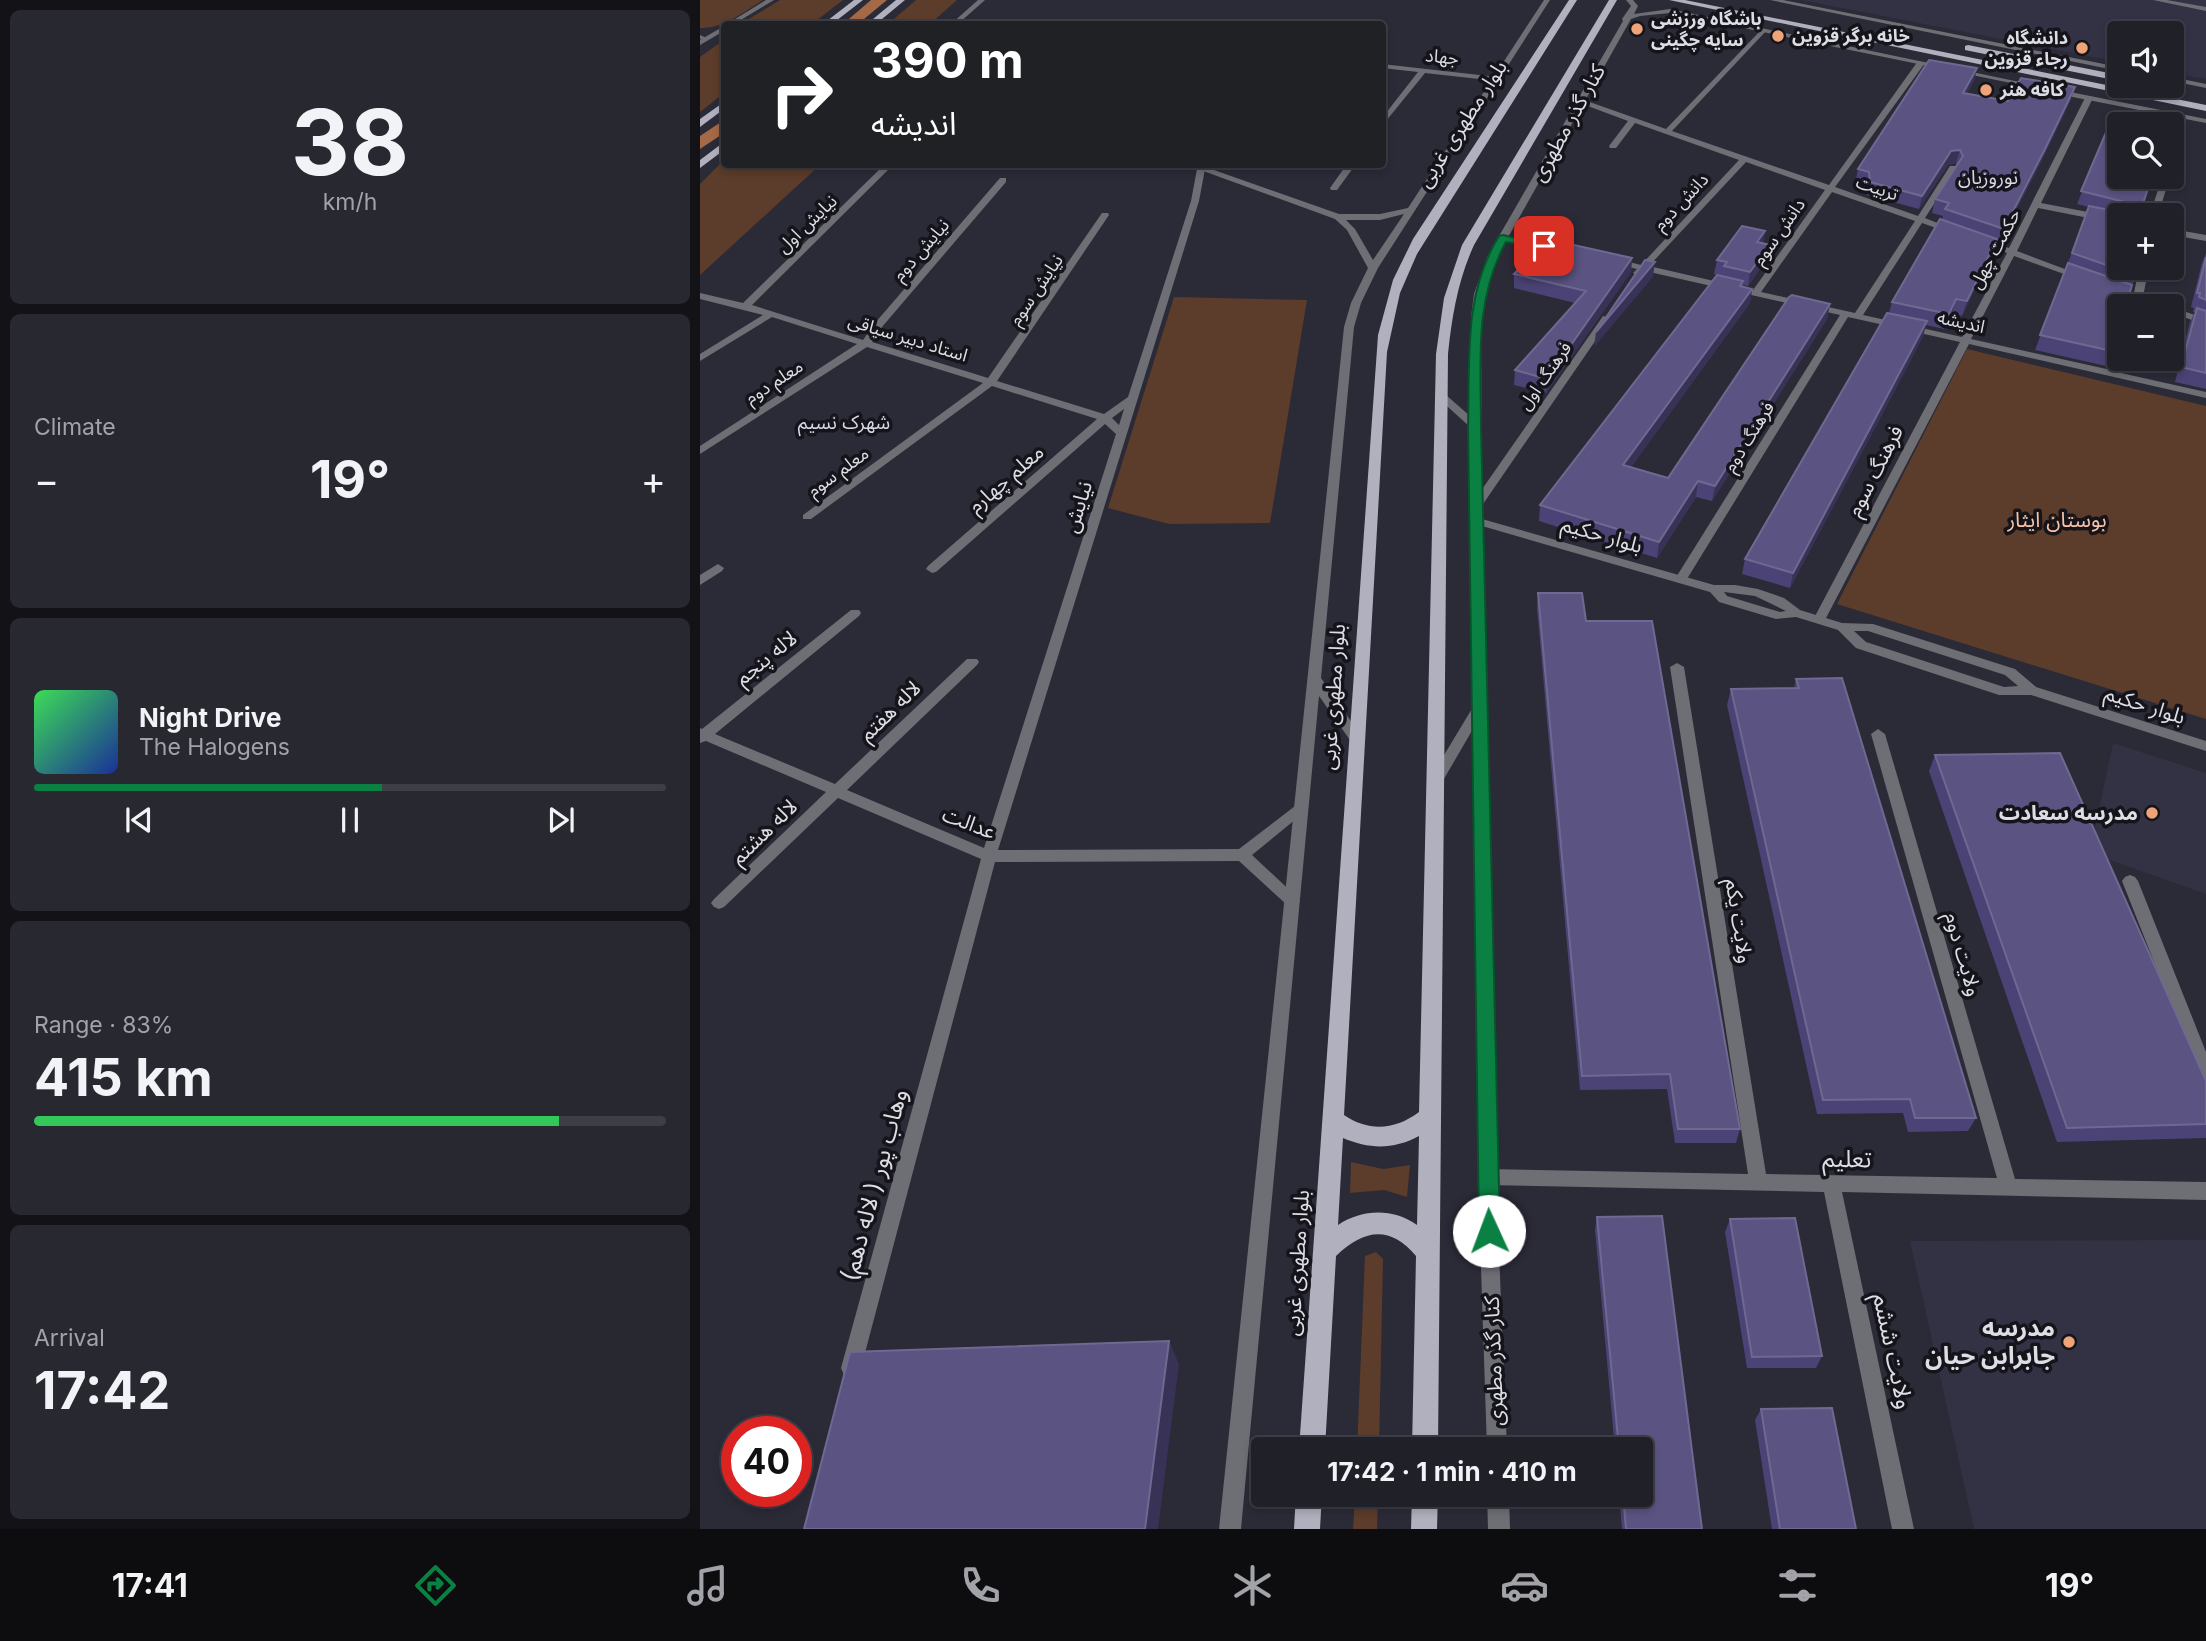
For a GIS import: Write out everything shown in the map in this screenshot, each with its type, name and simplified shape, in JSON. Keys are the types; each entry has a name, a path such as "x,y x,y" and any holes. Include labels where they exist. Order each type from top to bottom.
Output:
{"main road":[{"path":"831,21 859,0"},
{"path":"875,21 901,0"},
{"name":"بلوار مطهری غربی","path":"1313,1437 1381,352 1388,311 1400,274 1419,239 1573,0"},
{"path":"1425,1437 1441,397 1446,314 1453,278 1468,245 1613,0"},
{"path":"1673,0 2206,108"},
{"path":"1763,6 2107,76"},
{"path":"1685,14 1730,11 1760,29"},
{"path":"2042,88 2051,77"},
{"path":"2184,89 2206,96"},
{"path":"700,124 721,107"},
{"path":"700,165 721,148"},
{"path":"1333,1120 1359,1135 1390,1138 1405,1134 1430,1117"},
{"path":"1325,1250 1349,1229 1378,1223 1407,1231 1419,1240 1428,1252"},
{"path":"1307,1529 1308,1507"},
{"path":"1424,1507 1424,1529"}],"street":[{"path":"735,21 771,0"},
{"path":"958,21 982,0"},
{"name":"کنار گذر مطهری","path":"1497,1437 1488,1177 1475,426 1476,317 1479,293 1492,257 1625,19 1635,6 1629,0"},
{"path":"1773,0 2107,67"},
{"path":"2157,0 2206,9"},
{"path":"1230,1529 1349,327 1356,303 1373,268 1545,2"},
{"path":"1625,19 1657,11 1685,14 2206,121"},
{"path":"1667,132 1760,29"},
{"path":"702,40 721,30"},
{"name":"دانش سوم","path":"1755,293 1921,63"},
{"name":"جهاد","path":"1386,66 1497,79"},
{"path":"1386,119 1423,71"},
{"path":"2184,85 2206,86"},
{"name":"حکمت چهل","path":"1964,339 2012,252 2089,98"},
{"name":"تربیت","path":"1581,102 1959,234"},
{"path":"1613,146 1633,120"},
{"name":"دانش دوم","path":"1641,268 1744,159"},
{"name":"نیایش اول","path":"745,306 886,168"},
{"path":"1334,188 1349,168"},
{"name":"فرهنگ دوم","path":"1681,579 1852,314 1920,220 1953,168"},
{"path":"1201,169 1338,217 1380,217 1410,210"},
{"name":"نيايش","path":"989,856 1195,201 1201,169"},
{"name":"نیایش دوم","path":"866,343 878,325 1003,180"},
{"path":"2035,205 2107,219"},
{"name":"نیایش سوم","path":"992,382 1105,215"},
{"path":"1338,217 1351,229 1373,268"},
{"path":"2184,234 2206,239"},
{"path":"1503,238 1574,252"},
{"path":"1972,238 2088,279"},
{"name":"اندیشه","path":"1601,258 2206,395"},
{"path":"1633,279 1641,268"},
{"path":"2101,284 2121,294"},
{"name":"استاد دبیر سیاقی","path":"703,295 1105,418"},
{"name":"فرهنگ اول","path":"1477,505 1610,313"},
{"path":"700,358 769,314"},
{"path":"2184,315 2206,323"},
{"name":"فرهنگ سوم","path":"1819,620 1964,339"},
{"name":"معلم دوم","path":"700,451 866,343"},
{"name":"معلم سوم","path":"807,517 992,382"},
{"path":"1441,397 1475,426"},
{"name":"معلم چهارم","path":"932,569 1105,418 1132,399"},
{"path":"1105,418 1122,433"},
{"name":"بلوار حکیم","path":"1477,522 1714,589 1723,599 1780,616 1796,613 1842,627 1869,627 2010,672 2031,690"},
{"path":"700,581 718,568"},
{"name":"لاله پنجم","path":"702,735 855,613"},
{"name":"بلوار حکیم","path":"1842,627 1861,645 2004,692 2031,690 2206,746"},
{"name":"لاله هفتم","path":"837,791 972,662"},
{"name":"ولایت یکم","path":"1678,667 1758,1182"},
{"path":"1313,677 1357,740"},
{"path":"1436,780 1480,706"},
{"name":"ولایت دوم","path":"1878,734 2008,1187"},
{"name":"عدالت","path":"702,735 989,856 1242,855"},
{"name":"لاله هشتم","path":"719,903 837,791"},
{"path":"1292,901 1242,855 1300,810"},
{"name":"وهاب پور ( لاله دهم)","path":"847,1386 989,856"},
{"path":"2130,881 2206,1073"},
{"name":"تعلیم","path":"1488,1177 2206,1191"},
{"name":"ولایت ششم","path":"1831,1183 1903,1529"},
{"path":"1498,1507 1499,1529"}],"shaded area":[{"name":"دانشگاه رجاء قزوین","path":"1801,0 2206,0 2206,79 2184,75 2184,21 2107,21 2107,60"},
{"name":"مدرسه سعادت","path":"2113,743 2206,773 2206,894 2090,853"},
{"name":"مدرسه جابرابن حیان","path":"2206,1240 2206,1529 1974,1529 1910,1241"}],"green space":[{"path":"700,0 763,0 729,21 721,21 721,24 700,28"},
{"path":"780,0 843,0 816,21 746,21"},
{"path":"916,0 957,0 933,21 892,21"},
{"path":"721,42 721,95 700,112 700,57"},
{"path":"721,163 721,168 817,168 700,275 700,184"},
{"path":"1174,297 1307,300 1270,523 1169,524 1108,508"},
{"name":"بوستان ایثار","path":"1967,349 2206,406 2206,719 1837,604"},
{"path":"1351,1162 1383,1169 1410,1165 1407,1197 1384,1190 1350,1193"},
{"path":"1376,1252 1383,1259 1379,1437 1357,1437 1365,1256"},
{"path":"1354,1507 1378,1507 1377,1529 1353,1529"}],"building":[{"path":"1929,60 1977,68 1963,93 2008,101 2021,78 2075,87 2008,221 2005,220 2001,228 1945,209 1949,203 1935,199 1963,156 1960,150 1951,151 1922,196 1870,182 1869,172 1858,169"},
{"path":"2107,130 2107,189 2148,189 2143,203 2125,203 2081,191"},
{"path":"2089,206 2107,210 2107,265 2072,253"},
{"path":"1940,219 1997,239 1967,301 1956,299 1949,314 1892,302"},
{"path":"1742,226 1765,231 1757,242 1770,245 1750,272 1724,266 1727,262 1717,260"},
{"path":"1547,239 1632,258 1547,379 1515,370 1586,291 1514,274"},
{"path":"2206,257 2206,300 2197,293"},
{"path":"1645,260 1655,262 1596,332"},
{"path":"2068,263 2107,276 2107,280 2132,285 2129,294 2107,294 2107,350 2040,335"},
{"path":"1717,275 1743,281 1740,286 1752,289 1623,465 1668,478 1789,297 1792,295 1830,304 1715,486 1698,481 1659,542 1540,505"},
{"path":"2197,308 2206,311 2206,373 2184,368 2184,356"},
{"path":"1887,313 1927,321 1793,573 1745,559"},
{"path":"1538,593 1582,593 1586,621 1652,621 1740,1129 1678,1129 1670,1074 1582,1076"},
{"path":"1842,678 1976,1118 1915,1118 1910,1099 1823,1100 1731,689 1799,688 1796,679"},
{"path":"2060,753 2206,1081 2206,1124 2067,1128 1935,755"},
{"path":"1662,1216 1702,1529 1626,1529 1624,1507 1653,1507 1653,1437 1618,1437 1597,1217"},
{"path":"1795,1218 1822,1356 1752,1357 1730,1219"},
{"path":"1169,1341 1145,1529 804,1529 810,1507 812,1507 850,1352"},
{"path":"1832,1408 1856,1529 1780,1529 1761,1409"}],"waterway":[{"path":"854,21 880,0"},
{"path":"700,144 721,127"}],"place":[{"name":"باشگاه ورزشى سايه چگينى","path":"1637,29"},
{"name":"خانه برگر قزوین","path":"1778,36"},
{"name":"دانشگاه رجاء قزوین","path":"2082,48"},
{"name":"کافه هنر","path":"1986,90"},
{"name":"مدرسه سعادت","path":"2152,813"},
{"name":"مدرسه جابرابن حیان","path":"2069,1342"}],"district":[{"name":"نوروزیان","path":"1988,177"},
{"name":"شهرک نسیم","path":"844,422"}],"route":[{"path":"1489,1231 1475,426 1476,317 1479,293 1492,257 1503,238 1544,246"}]}
